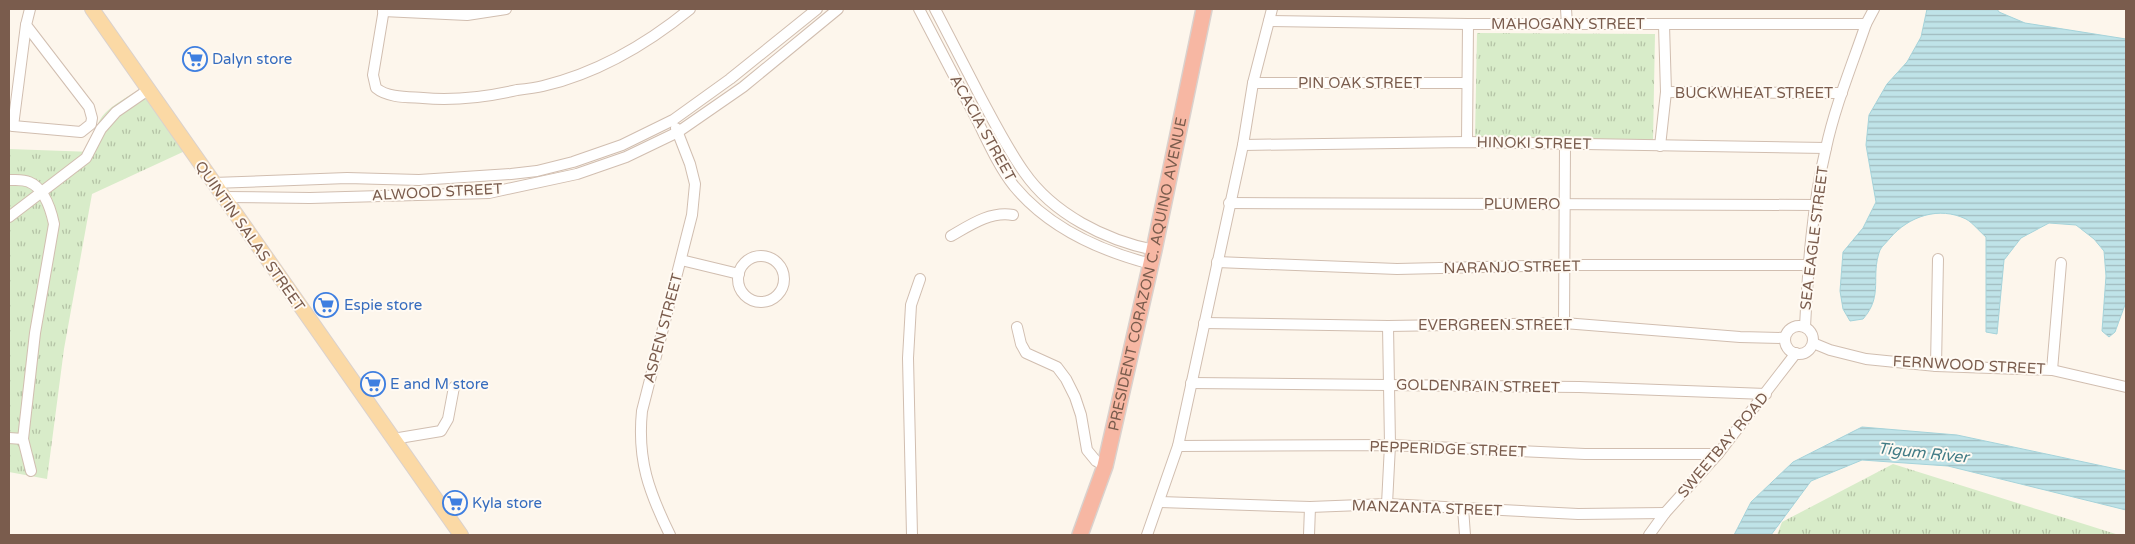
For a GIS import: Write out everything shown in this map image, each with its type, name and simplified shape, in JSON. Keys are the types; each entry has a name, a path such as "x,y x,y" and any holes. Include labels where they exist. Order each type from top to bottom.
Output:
{"highway":[{"name":"PRESIDENT CORAZON C. AQUINO AVENUE","path":"1080,535 1105,466 1153,257 1204,9"}],"main road":[{"name":"QUINTIN SALAS STREET","path":"92,9 461,535"}],"street":[{"path":"26,25 89,107 92,118 91,124 81,132 11,126 26,25 30,9"},
{"path":"506,9 467,15 384,10 373,75 376,88 386,94 404,96 470,98 544,86 596,68 624,55 664,29 690,9"},
{"name":"ALWOOD STREET","path":"213,183 347,178 419,180 537,171 573,162 622,145 673,120 730,79 817,9"},
{"name":"ALWOOD STREET","path":"224,197 310,198 489,193 578,174 626,157 678,132 743,87 838,9"},
{"name":"ACACIA STREET","path":"919,9 993,151 1014,185 1044,214 1088,242 1121,256 1153,257"},
{"name":"ACACIA STREET","path":"934,9 1005,143 1035,186 1060,207 1094,229 1153,257"},
{"path":"1147,535 1178,446 1242,145 1253,83 1272,9"},
{"path":"1566,9 1567,24"},
{"name":"SEA EAGLE STREET","path":"1805,327 1808,265 1815,205 1826,148 1866,24 1874,9"},
{"name":"MAHOGANY STREET","path":"1269,21 1664,25 1866,24"},
{"path":"1467,142 1468,24"},
{"path":"1660,146 1666,92 1664,25"},
{"name":"PIN OAK STREET","path":"1253,83 1467,83"},
{"path":"9,217 86,158 101,128 116,112 148,90"},
{"name":"BUCKWHEAT STREET","path":"1666,92 1842,94"},
{"name":"ASPEN STREET","path":"670,535 651,492 643,463 639,437 642,411 692,216 694,184 690,164 673,120"},
{"name":"HINOKI STREET","path":"1242,145 1467,142 1826,148"},
{"path":"1564,324 1565,145"},
{"path":"310,179 310,198"},
{"path":"9,180 28,181 36,185 51,211 54,224 35,333 23,439 31,471"},
{"name":"PLUMERO","path":"1229,203 1815,205"},
{"path":"951,236 991,215 1003,213 1013,215"},
{"path":"754,257 770,258 782,268 784,284 776,297 770,301 756,302 749,299 740,288 739,274 747,261 754,257"},
{"path":"1936,366 1938,259"},
{"path":"681,260 739,274"},
{"name":"NARANJO STREET","path":"1217,262 1397,269 1564,265 1808,265"},
{"path":"2052,370 2061,263"},
{"path":"912,535 908,358 911,305 920,279"},
{"name":"EVERGREEN STREET","path":"1204,323 1388,326 1564,324 1730,337 1785,338"},
{"path":"1387,504 1390,445 1387,385 1388,326"},
{"path":"1795,326 1805,327 1811,332 1813,343 1805,352 1796,353 1788,348 1785,338 1787,333 1795,326"},
{"path":"1018,327 1021,344 1026,353 1057,367 1066,379 1075,397 1081,416 1087,450 1094,460 1105,466"},
{"name":"FERNWOOD STREET","path":"1813,343 1830,350 1866,359 1936,366 2052,370 2126,387"},
{"name":"SWEETBAY ROAD","path":"1649,535 1665,513 1718,454 1796,353"},
{"name":"GOLDENRAIN STREET","path":"1191,383 1579,387 1766,394"},
{"path":"393,438 441,431 448,419 454,387"},
{"path":"9,438 23,439"},
{"name":"PEPPERIDGE STREET","path":"1178,446 1390,445 1585,454 1718,454"},
{"name":"MANZANTA STREET","path":"1160,502 1310,506 1387,504 1578,514 1665,513"},
{"path":"1309,535 1310,506"},
{"path":"1463,508 1464,535"}],"green space":[{"path":"1477,33 1655,34 1653,140 1475,138"},
{"path":"140,89 185,151 92,194 64,349 47,479 9,472 9,149 93,152 96,128 105,113"},
{"path":"1893,464 2119,535 1777,535 1782,522"}],"water":[{"path":"1927,9 1997,9 1999,12 2025,23 2126,39 2126,302 2115,332 2109,337 2102,331 2106,276 2104,251 2094,239 2076,225 2049,223 2021,238 2004,260 1997,334 1986,332 1986,237 1966,219 1945,213 1925,215 1915,219 1898,230 1882,247 1877,260 1873,302 1863,319 1850,321 1843,309 1840,291 1843,252 1863,228 1876,202 1866,145 1869,115 1887,84 1907,62 1921,37"},
{"name":"Tigum River","path":"1862,427 1957,435 2126,471 2126,510 1948,466 1862,460 1811,481 1771,535 1734,535 1751,502 1793,462"}],"place":[{"name":"Dalyn store","path":"195,59"},
{"name":"Espie store","path":"326,305"},
{"name":"E and M store","path":"373,384"},
{"name":"Kyla store","path":"455,503"}]}
